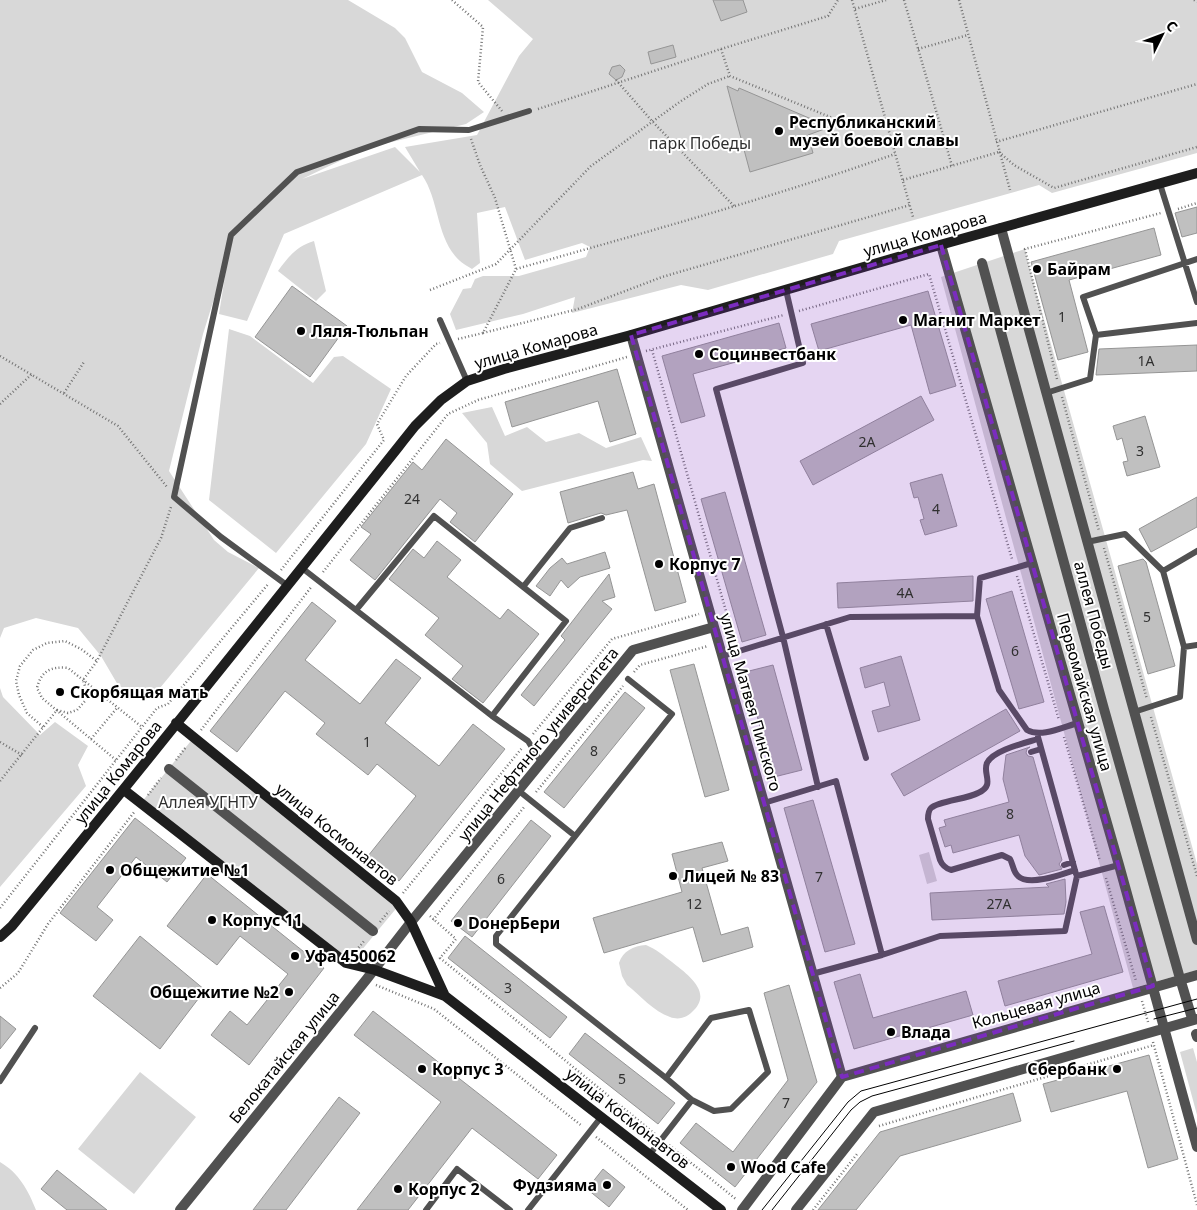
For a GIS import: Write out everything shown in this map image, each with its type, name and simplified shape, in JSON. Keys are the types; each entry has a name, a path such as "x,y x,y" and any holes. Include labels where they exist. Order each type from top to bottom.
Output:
{"main road":[{"name":"улица Комарова","path":"0,937 18,919 124,790 415,426 441,400 467,381 941,245 1197,174"},
{"name":"улица Космонавтов","path":"176,723 396,901 411,922 445,996"},
{"name":"улица Космонавтов","path":"124,790 346,963 374,970 445,996 721,1210"}],"street":[{"path":"1001,228 1197,940"},
{"name":"Первомайская улица","path":"941,245 1119,864 1197,1147"},
{"name":"аллея Победы","path":"982,263 1104,709 1181,980 1194,1017"},
{"name":"улица Матвея Пинского","path":"631,335 842,1077"},
{"name":"улица Нефтяного университета","path":"411,922 634,650 714,627"},
{"path":"169,769 372,931"},
{"name":"Белокатайская улица","path":"180,1210 411,922"},
{"name":"Кольцевая улица","path":"842,1077 1139,990 1197,975"},
{"path":"796,1210 874,1112 1164,1028 1194,1017"},
{"path":"743,1208 842,1077"}],"lane":[{"path":"288,586 221,538 174,497 232,235 297,172 419,129 468,130 529,111"},
{"path":"1160,184 1197,302"},
{"path":"1046,393 1090,379 1096,335 1083,297 1197,259"},
{"path":"786,290 803,363 716,389 784,637 818,787"},
{"path":"440,320 467,381"},
{"path":"1096,335 1197,323"},
{"path":"356,610 434,516 566,621 492,716"},
{"path":"522,587 570,528 602,518"},
{"path":"1087,542 1125,534 1163,572 1184,647 1180,696 1134,712"},
{"path":"1163,572 1197,551"},
{"path":"812,974 940,936 1065,931 1076,873 1073,862 1037,736 1025,727 999,690 977,616 980,578 1032,563"},
{"path":"302,568 492,716 528,741 542,762"},
{"path":"722,656 850,617 977,616"},
{"path":"826,624 866,758"},
{"path":"1184,647 1197,646"},
{"path":"628,679 672,714 496,936 496,944 692,1100 714,1111 731,1109 768,1072 749,1010 711,1018 666,1078"},
{"path":"1078,722 1037,736 989,759 986,767 988,779 984,790 933,807 928,814 928,819 940,860 943,866 950,870 1002,856 1010,859 1017,875 1026,880 1103,869 1119,864"},
{"path":"1031,752 1041,749"},
{"path":"764,803 836,781 882,954"},
{"path":"519,791 575,836"},
{"path":"1064,865 1073,862"},
{"path":"0,1081 34,1028"},
{"path":"650,1154 692,1100"},
{"path":"528,1210 602,1116"},
{"path":"426,1210 457,1169 510,1210"}],"path":[{"path":"452,0 483,27 478,82 508,118"},
{"path":"529,111 828,16 838,0"},
{"path":"852,0 913,217"},
{"path":"855,10 886,0"},
{"path":"904,0 952,166"},
{"path":"959,0 998,152 1010,190"},
{"path":"918,49 968,35"},
{"path":"721,49 730,76"},
{"path":"430,290 496,264 511,251 548,209 591,166 652,121 708,84 730,76 852,126 876,128 887,126"},
{"path":"616,80 652,121 734,206"},
{"path":"996,142 1197,84"},
{"path":"468,130 480,165 495,198 516,270 484,334"},
{"path":"998,152 1014,165 1054,188 1197,147"},
{"path":"903,180 998,152"},
{"path":"516,270 824,179 895,154"},
{"path":"1197,203 1025,248 1060,389 1197,876"},
{"path":"384,440 377,424 406,376 436,344 484,334 578,309 662,278 910,205"},
{"path":"208,735 200,729 448,414 478,400 637,354 929,274 1139,990 1197,1205"},
{"path":"652,350 738,652"},
{"path":"0,356 118,426 174,497 161,538 98,661 83,680"},
{"path":"64,393 84,362"},
{"path":"0,404 32,374"},
{"path":"710,611 612,639 403,893 456,939 440,958 662,1139 743,1208"},
{"path":"433,920 640,665 734,639"},
{"path":"43,727 27,713 19,695 16,681 20,666 33,650 47,643 65,641 82,649 98,661"},
{"path":"116,760 42,698 37,688 40,679 48,669 57,666 68,668 142,727"},
{"path":"57,710 68,713 77,710 85,701 87,692 83,680"},
{"path":"0,908 157,708 168,704"},
{"path":"91,739 118,708"},
{"path":"0,782 57,710"},
{"path":"0,742 22,755"},
{"path":"0,988 18,973 48,924 137,808"},
{"path":"366,980 434,1009 688,1210"},
{"path":"874,1132 880,1125 1154,1045"},
{"path":"813,1210 862,1148"}],"highlighted area":[{"path":"941,245 1153,986 842,1077 631,335"}],"green space":[{"name":"парк Победы","path":"0,0 348,0 395,28 405,38 422,72 462,93 484,112 466,124 367,148 302,179 395,147 420,172 405,147 477,135 519,56 533,39 488,0 1197,0 1197,153 1052,193 1039,185 839,241 833,254 708,290 681,285 572,313 575,297 523,314 456,330 450,314 463,289 471,288 475,279 483,276 519,276 586,257 590,247 582,243 525,260 505,207 477,213 480,263 472,269 458,259 449,248 441,228 432,195 422,175 284,234 247,321 219,314 229,251 203,334 169,471 214,540 228,552 259,568 155,694 138,698 118,685 101,656 78,628 36,618 4,628 0,638"},
{"path":"314,241 326,291 316,301 278,271 293,253"},
{"path":"1025,249 1197,864 1197,970 1133,988 941,277"},
{"path":"229,329 250,336 313,383 334,357 343,356 391,389 366,444 276,553 209,500"},
{"path":"492,407 505,436 527,427 546,442 579,433 606,448 641,437 652,461 643,460 522,491 490,464 487,443 462,413"},
{"path":"0,688 3,697 40,735 55,722 88,746 78,765 86,786 0,887"},
{"name":"Аллея УГНТУ","path":"194,737 399,905 356,957 346,963 141,803"},
{"path":"929,852 937,881 927,884 919,855"},
{"path":"646,945 685,972 696,984 700,998 698,1006 691,1013 681,1018 664,1015 627,985 622,976 619,963 623,955 629,950"},
{"path":"1193,1048 1197,1062 1197,1115 1180,1052"},
{"path":"140,1072 196,1117 134,1194 78,1149"},
{"path":"0,1162 18,1177 36,1210 0,1210"}],"building":[{"path":"713,0 743,0 747,12 721,21"},
{"path":"673,45 676,57 651,64 648,52"},
{"path":"620,65 625,70 622,77 616,80 609,74 612,67"},
{"name":"Республиканский музей боевой славы","path":"727,86 738,91 739,88 830,127 808,135 813,153 750,172"},
{"path":"1197,207 1197,233 1182,237 1175,213"},
{"path":"1154,228 1161,255 1069,280 1088,352 1058,360 1031,262"},
{"name":"Ляля-Тюльпан","path":"292,286 347,326 310,377 255,337"},
{"path":"928,291 956,386 930,394 911,325 819,351 811,324"},
{"path":"779,323 786,348 693,374 705,416 681,423 662,356"},
{"path":"1197,345 1197,371 1096,375 1099,349"},
{"path":"617,369 636,434 610,442 598,401 512,427 505,402"},
{"path":"921,396 934,420 813,485 800,461"},
{"path":"1145,416 1160,467 1127,476 1123,462 1128,461 1122,438 1117,440 1113,426"},
{"path":"446,439 513,494 475,542 450,522 457,513 440,499 375,580 350,560 371,534 361,527 413,462 422,470"},
{"name":"Корпус 7","path":"633,472 638,489 654,484 686,602 655,611 627,510 606,515 601,513 568,523 560,492"},
{"path":"942,474 957,526 925,535 920,520 924,519 918,497 914,498 910,483"},
{"path":"725,492 766,635 742,642 701,499"},
{"path":"1197,497 1197,527 1151,552 1139,529"},
{"path":"437,541 461,560 447,577 500,619 508,609 539,634 483,703 452,679 463,666 425,635 439,618 389,579 413,549 424,558"},
{"path":"605,552 610,568 580,577 568,588 561,580 550,596 536,586 550,568 562,558 567,564"},
{"path":"1143,559 1146,562 1175,666 1148,674 1118,566"},
{"path":"609,574 615,597 602,601 612,609 534,706 521,695 565,640 561,636"},
{"path":"973,576 973,601 838,608 837,583"},
{"path":"1012,591 1044,702 1019,709 986,599"},
{"path":"312,602 336,621 305,660 360,704 396,659 421,678 385,723 439,766 473,724 505,749 399,881 368,856 416,796 377,764 368,775 316,734 325,723 285,691 237,752 210,731"},
{"path":"901,656 920,720 878,732 872,711 890,706 884,682 865,688 860,668"},
{"path":"694,664 729,790 705,797 670,670"},
{"path":"773,665 802,770 774,777 745,672"},
{"path":"625,692 645,708 564,808 544,792"},
{"path":"1006,709 1020,731 904,796 891,774"},
{"path":"1030,747 1026,753 1028,756 1033,757 1062,860 1059,864 1062,869 1039,875 1025,856 1019,835 953,853 951,845 945,847 939,828 946,826 944,820 1009,802 1003,779 1006,755"},
{"path":"813,800 855,944 825,952 784,808"},
{"name":"Общежитие №1","path":"135,818 186,858 167,882 136,857 97,907 113,920 96,941 60,913"},
{"path":"531,820 551,836 472,937 451,921"},
{"path":"722,842 728,861 702,868 721,935 748,927 753,947 703,962 693,927 604,953 593,918 682,892 672,854"},
{"path":"207,874 324,968 249,1065 211,1035 230,1011 247,1025 288,974 240,936 217,965 167,926"},
{"path":"1065,879 1066,902 1064,914 932,920 930,893 1049,887 1046,884"},
{"path":"1104,906 1123,972 1005,1006 998,981 1092,954 1080,912"},
{"path":"140,936 205,990 160,1049 93,996"},
{"path":"465,936 567,1017 550,1038 448,958"},
{"path":"860,974 873,1018 966,991 973,1015 854,1049 834,982"},
{"path":"789,985 817,1082 735,1187 680,1143 696,1123 733,1152 788,1080 764,993"},
{"name":"Корпус 3","path":"373,1011 557,1155 538,1179 472,1128 408,1210 357,1210 441,1102 354,1035"},
{"path":"0,1016 16,1029 0,1049"},
{"path":"585,1033 675,1103 658,1124 569,1054"},
{"path":"1149,1055 1178,1159 1148,1168 1127,1091 1051,1112 1043,1084"},
{"path":"1013,1093 1021,1121 900,1156 856,1210 818,1210 880,1132"},
{"path":"339,1097 360,1113 286,1210 253,1210"},
{"path":"603,1169 625,1187 609,1207 587,1189"},
{"path":"57,1170 107,1210 67,1210 41,1189"}],"tram line":[{"path":"762,1210 848,1102 861,1091 1197,999"},
{"path":"1154,1019 1197,1008"},
{"path":"772,1210 851,1110 860,1102 872,1096 1074,1041"}],"place":[{"name":"Республиканский музей боевой славы","path":"779,131"},
{"name":"Байрам","path":"1037,269"},
{"name":"Магнит Маркет","path":"903,320"},
{"name":"Ляля-Тюльпан","path":"301,331"},
{"name":"Социнвестбанк","path":"699,354"},
{"name":"Корпус 7","path":"659,564"},
{"name":"Скорбящая мать","path":"60,692"},
{"name":"Общежитие №1","path":"110,870"},
{"name":"Лицей № 83","path":"673,876"},
{"name":"Корпус 11","path":"212,920"},
{"name":"DонерБери","path":"458,923"},
{"name":"Уфа 450062","path":"295,956"},
{"name":"Общежитие №2","path":"289,992"},
{"name":"Влада","path":"891,1032"},
{"name":"Корпус 3","path":"422,1069"},
{"name":"Сбербанк","path":"1117,1069"},
{"name":"Wood Cafe","path":"731,1167"},
{"name":"Фудзияма","path":"607,1185"},
{"name":"Корпус 2","path":"398,1189"}]}
